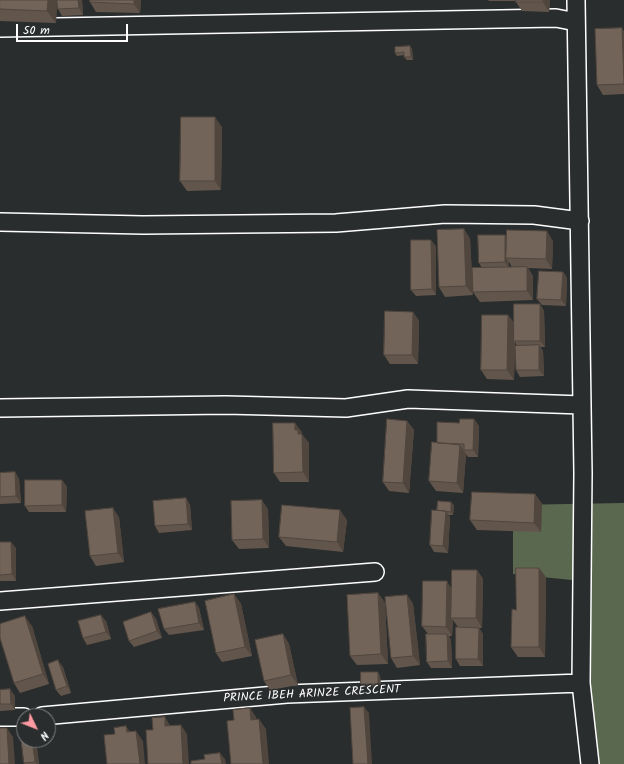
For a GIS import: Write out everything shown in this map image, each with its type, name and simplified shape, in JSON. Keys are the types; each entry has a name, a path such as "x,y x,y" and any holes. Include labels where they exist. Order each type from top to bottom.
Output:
{"street":[{"path":"576,0 582,405 581,683 590,764"},
{"path":"0,28 556,18 576,22"},
{"path":"0,222 143,225 313,223 445,214 534,215 580,221"},
{"path":"0,408 226,405 346,408 408,399 582,405"},
{"path":"0,601 375,572"},
{"name":"PRINCE IBEH ARINZE CRESCENT","path":"56,715 287,694 581,683"},
{"path":"0,717 16,717"}],"green space":[{"path":"624,503 624,764 585,764 591,582 513,574 513,505"}],"building":[{"path":"0,0 48,0 47,11 0,9"},
{"path":"57,0 78,0 79,8 58,9"},
{"path":"90,0 134,0 134,4 90,2"},
{"path":"516,0 543,0 543,2 516,2"},
{"path":"622,28 624,84 597,85 595,29"},
{"path":"410,46 411,57 404,57 404,52 395,53 395,47"},
{"path":"181,117 215,117 215,181 180,181"},
{"path":"464,229 466,286 439,287 437,230"},
{"path":"507,230 547,231 546,259 506,258"},
{"path":"478,235 505,235 505,262 479,263"},
{"path":"411,240 431,240 432,289 411,290"},
{"path":"527,267 527,291 473,292 472,268"},
{"path":"539,271 563,272 561,300 537,299"},
{"path":"514,304 540,304 540,341 514,341"},
{"path":"385,311 413,312 412,355 384,355"},
{"path":"482,315 508,315 507,370 481,370"},
{"path":"539,345 539,370 516,370 515,346"},
{"path":"387,419 407,421 403,483 383,482"},
{"path":"460,419 474,419 473,450 464,450 464,444 437,443 437,422 459,423"},
{"path":"273,423 295,423 295,430 298,430 298,434 302,434 303,472 274,473"},
{"path":"432,442 460,445 457,483 429,481"},
{"path":"15,472 16,496 0,497 0,473"},
{"path":"25,480 62,480 62,505 25,506"},
{"path":"472,492 535,494 534,523 470,520"},
{"path":"186,498 188,524 155,526 153,501"},
{"path":"262,500 263,539 232,540 231,501"},
{"path":"438,501 451,502 451,512 437,510"},
{"path":"282,505 340,510 337,542 279,537"},
{"path":"113,508 118,553 90,556 85,511"},
{"path":"432,510 446,511 443,546 430,545"},
{"path":"0,542 11,542 12,574 0,575"},
{"path":"516,568 539,568 539,647 511,647 512,609 516,610"},
{"path":"452,570 477,570 476,618 451,618"},
{"path":"423,581 447,581 446,627 422,626"},
{"path":"378,593 381,654 350,656 347,595"},
{"path":"234,594 245,647 216,653 205,601"},
{"path":"407,595 413,656 391,658 385,597"},
{"path":"195,602 199,623 164,629 158,609"},
{"path":"151,612 157,631 129,641 123,622"},
{"path":"101,615 106,632 83,638 78,621"},
{"path":"25,616 43,674 14,683 0,638 0,624"},
{"path":"456,627 479,628 478,659 456,659"},
{"path":"283,634 291,675 264,681 255,640"},
{"path":"426,634 447,634 448,661 427,662"},
{"path":"58,660 67,686 56,690 48,664"},
{"path":"361,672 378,672 378,684 361,684"},
{"path":"10,689 11,704 0,704 0,690"},
{"path":"364,707 368,764 353,764 350,708"},
{"path":"250,708 251,720 259,719 263,764 231,764 227,721 234,720 233,710"},
{"path":"165,717 165,726 181,725 183,764 148,764 146,730 153,730 152,718"},
{"path":"126,726 127,732 136,731 140,764 107,764 104,735 115,734 114,728"},
{"path":"0,728 7,728 9,764 0,764"},
{"path":"22,748 33,748 35,762 24,763"},
{"path":"220,753 222,764 191,764 191,761 205,759 204,755"}]}
